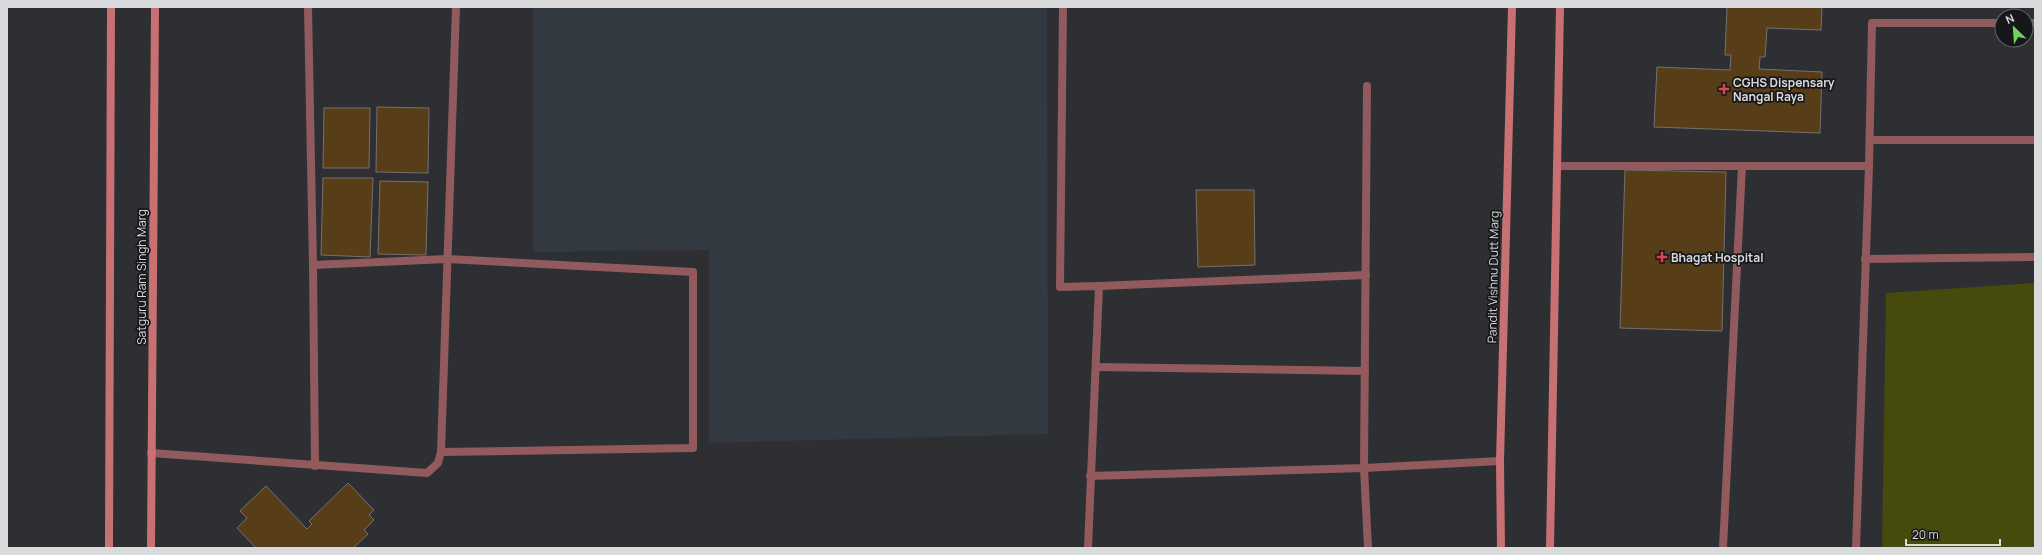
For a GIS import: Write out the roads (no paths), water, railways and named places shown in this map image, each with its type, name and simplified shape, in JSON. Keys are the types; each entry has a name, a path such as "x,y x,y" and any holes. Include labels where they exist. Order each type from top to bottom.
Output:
{"main road":[{"path":"109,548 111,7"},
{"name":"Satguru Ram Singh Marg","path":"151,548 155,7"},
{"name":"Pandit Vishnu Dutt Marg","path":"1501,548 1500,461 1512,7"},
{"path":"1550,548 1560,7"}],"street":[{"path":"308,7 315,466"},
{"path":"151,453 428,473 438,463 441,452 456,7"},
{"path":"1063,7 1060,287 1366,275"},
{"path":"1856,548 1870,140 1872,23 1994,23"},
{"path":"1367,86 1364,468 1368,548"},
{"path":"1870,140 2035,140"},
{"path":"1557,166 1869,166"},
{"path":"1723,548 1742,166"},
{"path":"1865,260 2035,257"},
{"path":"313,265 447,259 693,272 693,448 441,452"},
{"path":"1088,548 1099,286"},
{"path":"1096,367 1365,371"},
{"path":"1090,476 1364,468 1500,461"}],"place":[{"name":"CGHS Dispensary Nangal Raya","path":"1724,89"},
{"name":"Bhagat Hospital","path":"1662,257"}]}
